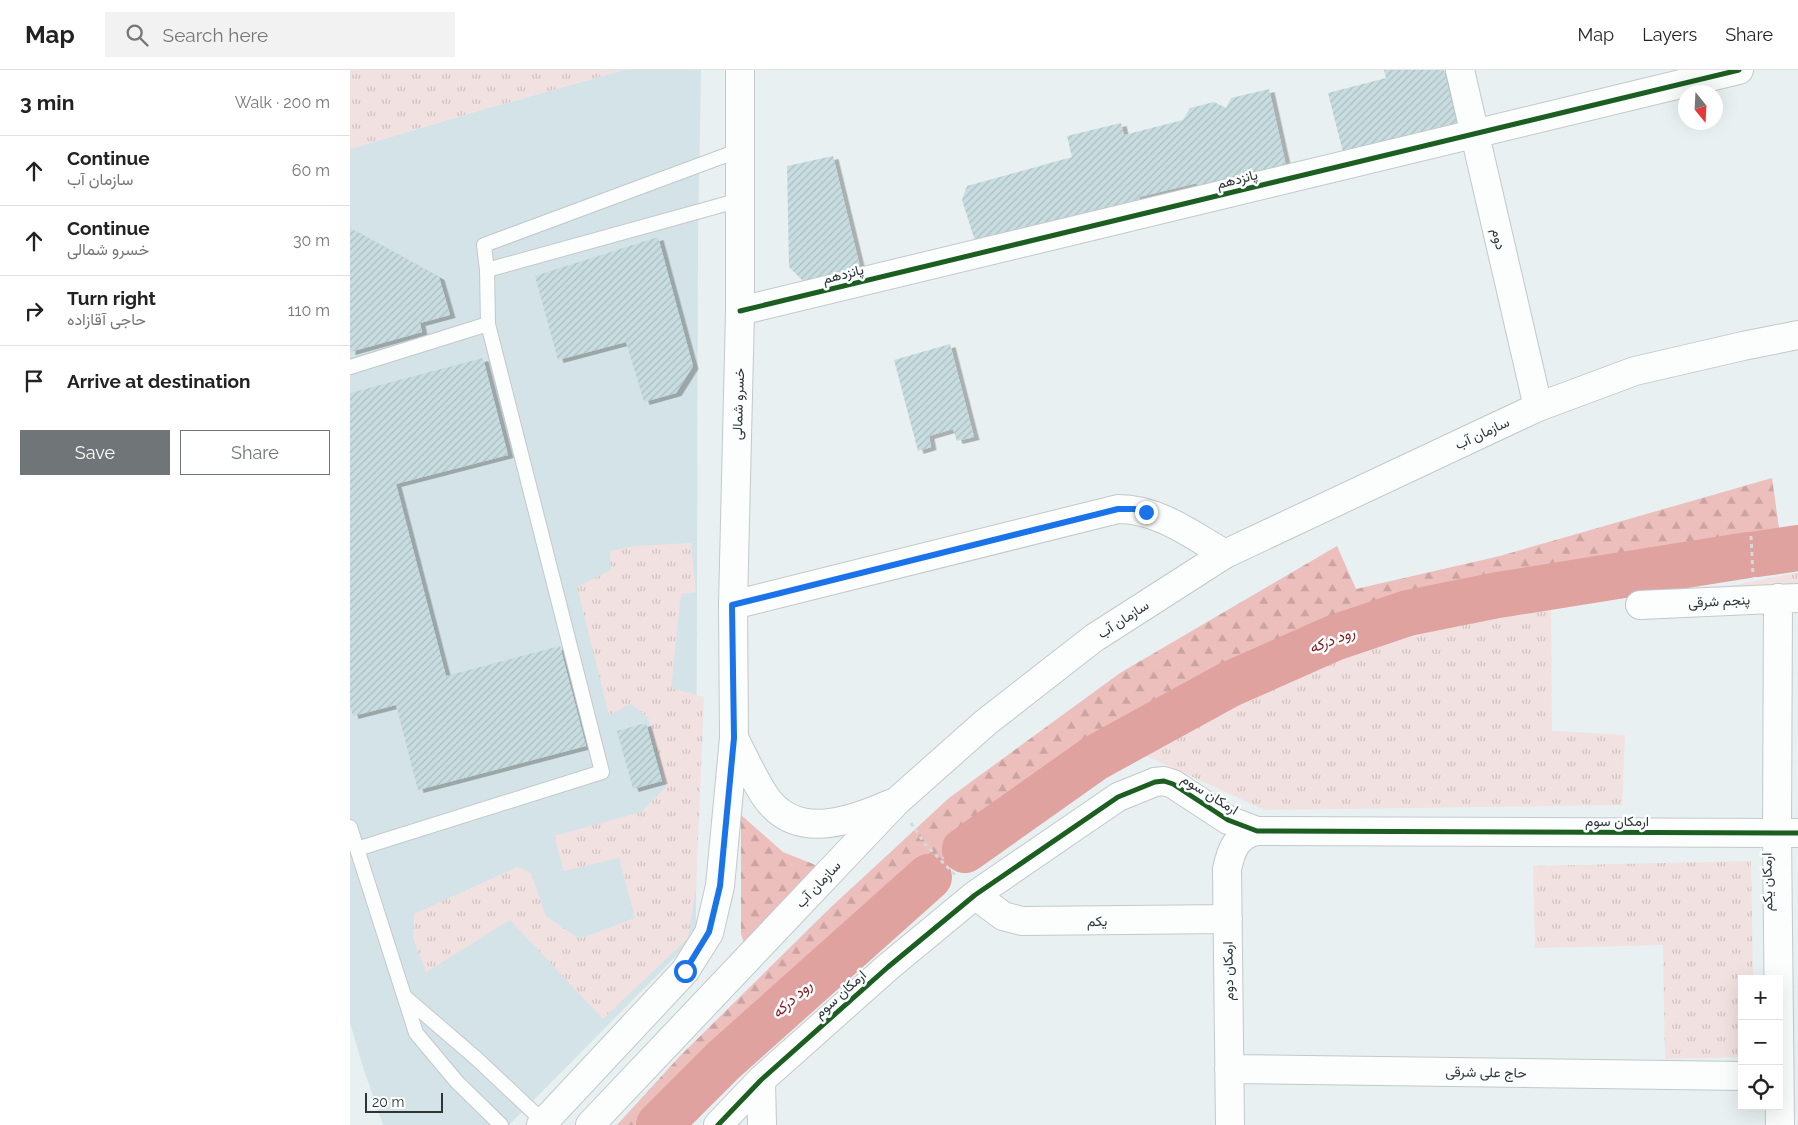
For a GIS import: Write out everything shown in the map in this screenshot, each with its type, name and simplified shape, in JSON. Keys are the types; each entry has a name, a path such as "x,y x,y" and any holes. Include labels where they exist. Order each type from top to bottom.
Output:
{"street":[{"name":"خسرو شمالی","path":"734,738 732,605 740,311 740,70"},
{"name":"دوم","path":"1460,70 1538,407"},
{"name":"پانزدهم","path":"740,311 1739,70"},
{"name":"سازمان آب","path":"590,1125 896,802 985,723 1094,638 1226,554 1538,407 1635,371 1798,335"},
{"path":"732,605 1118,509 1134,509 1166,520 1226,554"},
{"name":"پنجم شرقی","path":"1640,605 1788,598"},
{"name":"ارمکان یکم","path":"1780,1125 1786,1076 1788,598"},
{"path":"734,738 765,796 778,811 795,820 814,825 833,823 871,813 896,802"},
{"path":"544,1124 685,971 709,932 720,886 734,738"},
{"name":"ارمکان سوم","path":"718,1125 761,1080 888,967 968,888 1118,796 1154,782 1173,784 1228,820 1257,831 1788,833"},
{"name":"ارمکان دوم","path":"1230,1125 1227,869 1229,857 1237,841 1250,832 1257,831"},
{"name":"یکم","path":"968,888 1003,916 1022,921 1228,919"},
{"name":"حاج علی شرقی","path":"1230,1069 1738,1076"},
{"path":"761,1080 762,1125"}],"lane":[{"path":"357,850 602,772 488,324 487,270 484,245 740,150"},
{"path":"487,270 740,200"},
{"path":"350,367 488,324"},
{"path":"350,827 416,1034 457,1082 501,1125"},
{"path":"405,997 477,1058 544,1124"}],"path":[{"path":"1751,536 1754,578"},
{"path":"926,844 968,888"}],"shaded area":[{"path":"624,70 701,70 698,240 696,936 509,1125 383,1125 350,1023 350,149"}],"green space":[{"path":"350,70 624,70 350,149"},
{"path":"1772,478 1781,542 1418,602 1207,681 1024,791 868,918 724,1042 646,1125 617,1125 679,1057 829,909 949,798 1120,673 1337,546 1356,589 1500,556"},
{"path":"691,543 696,592 681,594 671,688 704,697 696,888 688,938 603,1019 510,920 426,972 413,938 414,914 517,867 531,873 546,916 579,939 635,918 619,858 564,871 554,836 641,812 666,787 648,717 631,704 609,715 577,587 611,570 610,551 634,546"},
{"path":"1798,573 1798,593 1686,595 1790,574"},
{"path":"1551,606 1552,731 1625,735 1622,805 1265,810 1134,750 1193,716 1256,684 1408,626"},
{"path":"741,815 783,852 818,866 744,943 741,934"},
{"path":"1751,861 1753,975 1738,975 1738,1057 1665,1059 1663,945 1535,948 1533,866"}],"building":[{"path":"1384,70 1444,70 1457,125 1400,141 1400,138 1343,152 1328,93 1386,78"},
{"path":"1269,89 1287,170 1198,189 1197,183 1139,197 1141,205 1087,218 1085,213 975,241 962,200 967,186 1072,157 1067,136 1121,123 1124,135 1183,120 1190,108 1214,102 1226,108 1231,98"},
{"path":"833,156 861,271 807,285 789,267 787,166"},
{"path":"350,228 439,277 450,315 420,323 422,332 350,352"},
{"path":"658,237 693,366 676,393 644,402 626,342 558,360 535,276"},
{"path":"950,344 974,437 957,441 953,429 929,436 931,447 918,451 894,360"},
{"path":"483,358 508,455 396,484 446,676 560,646 586,746 418,790 396,705 353,716 350,706 350,393"},
{"path":"646,723 662,781 633,789 617,731"}],"waterway":[{"name":"رود درکه","path":"1757,554 1798,548"},
{"name":"رود درکه","path":"965,850 1095,758 1228,685 1334,638 1408,613 1498,595 1748,555"},
{"name":"رود درکه","path":"659,1125 723,1061 929,877"}],"cycle path":[{"path":"740,311 1739,70"},
{"path":"718,1125 761,1080 888,967 975,895 1118,797 1155,782 1164,781 1173,784 1228,820 1257,831 1798,833"}],"route":[{"path":"685,971 709,932 720,886 734,738 732,605 1118,509 1134,509 1146,512"}]}
